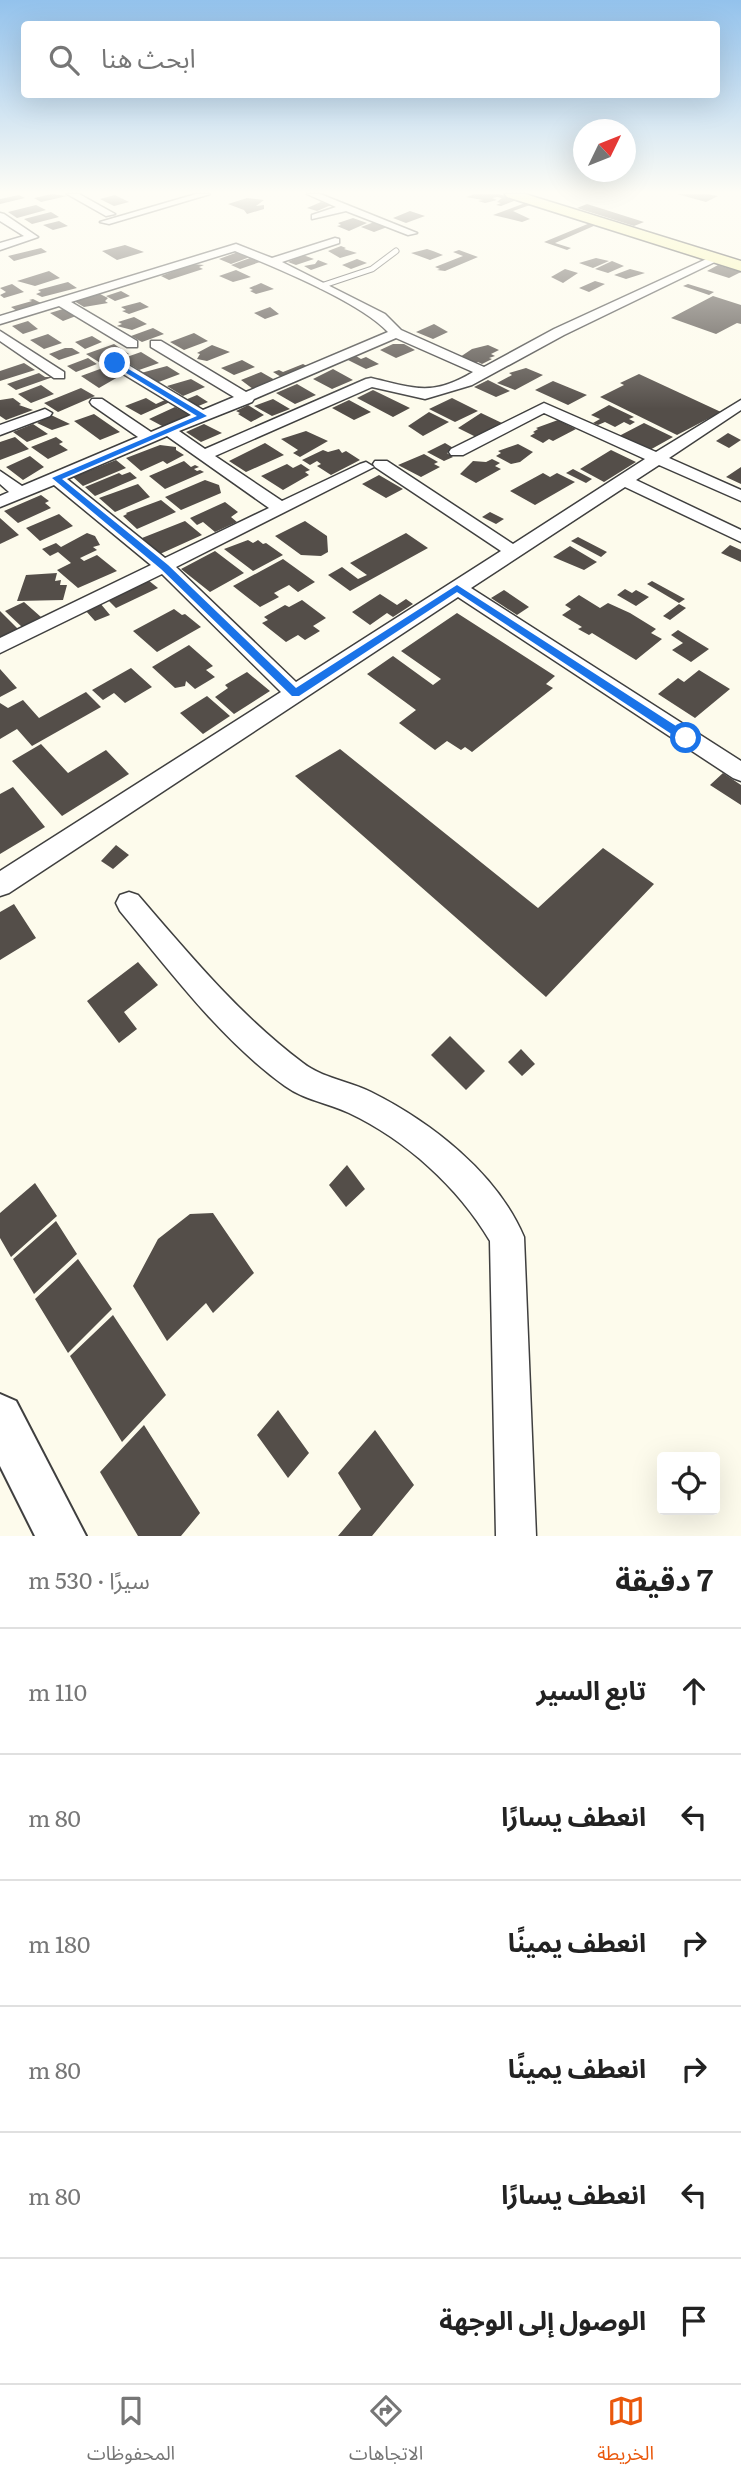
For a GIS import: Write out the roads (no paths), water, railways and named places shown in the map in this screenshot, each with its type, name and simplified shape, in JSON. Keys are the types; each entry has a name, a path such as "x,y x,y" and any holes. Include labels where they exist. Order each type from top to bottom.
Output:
{"street":[{"path":"2,317 172,266"},
{"path":"280,266 381,317 397,333 484,372"},
{"path":"204,455 372,382 425,395 467,382 559,332 701,266"},
{"path":"60,301 132,344"},
{"path":"0,502 397,333"},
{"path":"0,335 59,375"},
{"path":"156,344 247,399"},
{"path":"115,363 203,416"},
{"path":"97,402 149,438"},
{"path":"457,452 544,407 741,496"},
{"path":"0,885 512,551 737,410"},
{"path":"0,430 45,413"},
{"path":"169,431 281,508"},
{"path":"0,646 374,465 512,551"},
{"path":"0,476 20,493"},
{"path":"56,478 164,567 295,693"},
{"path":"626,481 741,537"},
{"path":"457,588 741,772"},
{"path":"129,903 240,1028 290,1071 301,1080 344,1095 378,1111 424,1144 471,1187 493,1212 507,1237 516,1536"},
{"path":"2,1428 61,1536"}],"lane":[{"path":"321,286 376,266"}]}
